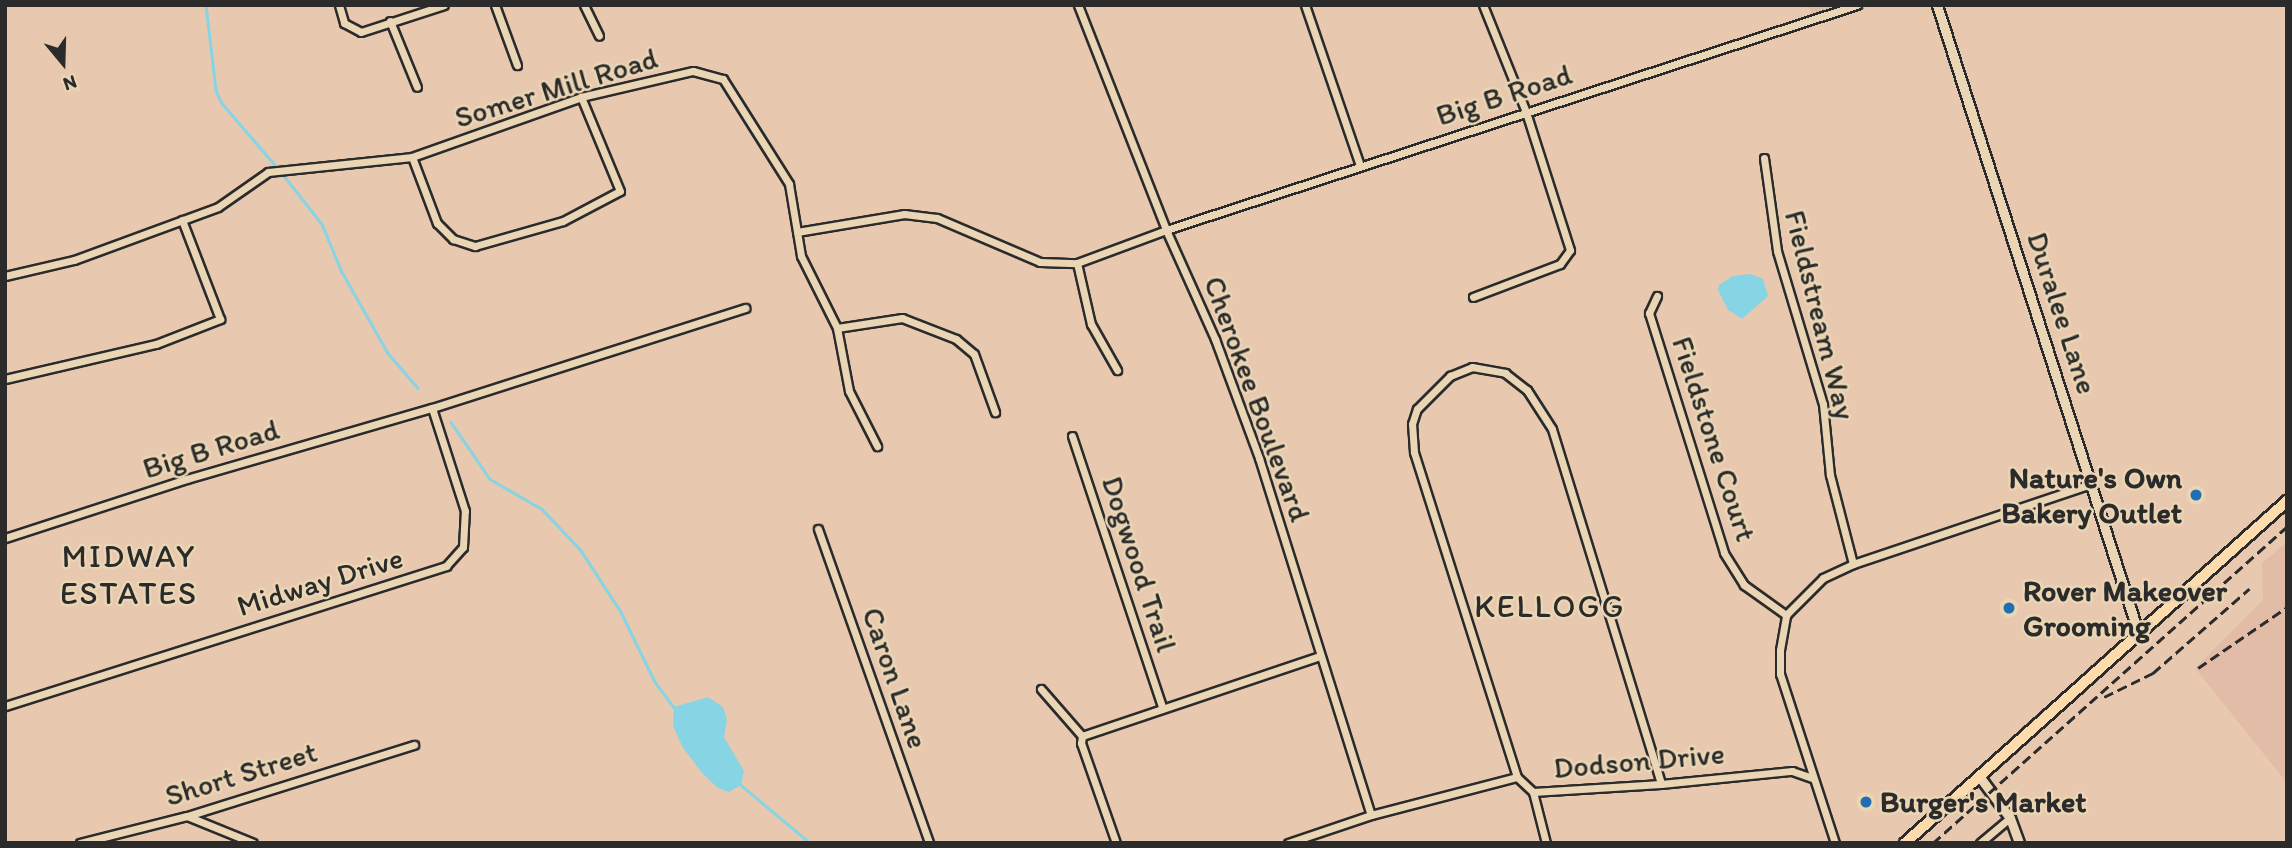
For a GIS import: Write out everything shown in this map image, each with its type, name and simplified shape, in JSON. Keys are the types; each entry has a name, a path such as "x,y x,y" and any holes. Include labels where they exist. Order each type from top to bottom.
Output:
{"main road":[{"path":"1905,843 2287,501"}],"street":[{"path":"339,5 344,23 360,32 444,5"},
{"path":"495,5 517,65"},
{"path":"584,5 599,36"},
{"name":"Cherokee Boulevard","path":"1078,5 1166,230 1215,339 1259,458 1371,816"},
{"path":"1305,5 1360,166"},
{"path":"1473,297 1560,264 1570,250 1526,112 1483,5"},
{"name":"Big B Road","path":"1077,263 1166,230 1857,5"},
{"name":"Duralee Lane","path":"1937,5 2139,635"},
{"path":"390,22 417,87"},
{"name":"Somer Mill Road","path":"5,276 74,260 218,207 268,172 412,157 581,97 694,71 723,79 789,184 801,256 837,328 849,391 877,446"},
{"path":"412,157 437,223 453,239 475,246 563,220 620,191 581,97"},
{"name":"Fieldstream Way","path":"1764,158 1777,251 1823,404 1830,475 1853,564"},
{"path":"797,232 904,214 937,218 1040,262 1077,263 1091,324 1117,370"},
{"path":"5,379 156,344 220,319 183,220"},
{"name":"Fieldstone Court","path":"1657,296 1649,313 1724,553 1744,585 1786,615"},
{"name":"Big B Road","path":"5,538 187,479 432,408 745,308"},
{"path":"837,328 902,318 956,339 974,354 995,412"},
{"path":"1517,777 1414,452 1412,424 1417,409 1450,376 1472,367 1506,373 1527,390 1552,429 1661,784"},
{"name":"Midway Drive","path":"5,705 446,566 463,547 465,511 432,408"},
{"name":"Dogwood Trail","path":"1072,436 1162,707"},
{"path":"1835,843 1780,674 1780,650 1786,615 1823,578 1853,564 2091,484"},
{"name":"Caron Lane","path":"818,529 929,843"},
{"path":"1082,736 1320,656"},
{"path":"1041,689 1082,736 1081,743 1116,843"},
{"name":"Short Street","path":"80,843 187,816 414,745"},
{"name":"Dodson Drive","path":"1288,843 1371,816 1517,777 1533,792 1661,784 1792,771 1812,778"},
{"path":"1979,776 2010,818 2019,843"},
{"path":"1533,792 1546,843"},
{"path":"187,816 253,843"},
{"path":"1980,843 2010,818"}],"shaded area":[{"path":"1809,5 1848,5 1812,16"},
{"path":"2287,542 2287,783 2195,668 2263,600 2262,563"}],"water":[{"path":"1750,274 1763,279 1768,296 1742,319 1728,310 1718,290 1719,285 1733,276"},
{"path":"708,697 723,707 727,720 724,737 744,771 741,785 729,792 718,788 703,774 683,748 673,726 674,707"}],"waterway":[{"path":"206,5 216,90 221,102 275,165"},
{"path":"285,177 322,224 342,272 388,353 418,388"},
{"path":"451,422 490,479 542,509 580,549 621,612 655,682 674,707"},
{"path":"741,785 810,843"}],"railway":[{"path":"1933,843 2287,527"},
{"path":"2104,697 2153,673 2249,589"},
{"path":"2198,668 2287,607"}],"place":[{"name":"Nature's Own Bakery Outlet","path":"2196,495"},
{"name":"Rover Makeover Grooming","path":"2009,608"},
{"name":"Burger's Market","path":"1866,802"}],"district":[{"name":"MIDWAY ESTATES","path":"129,576"},
{"name":"KELLOGG","path":"1550,606"}]}
